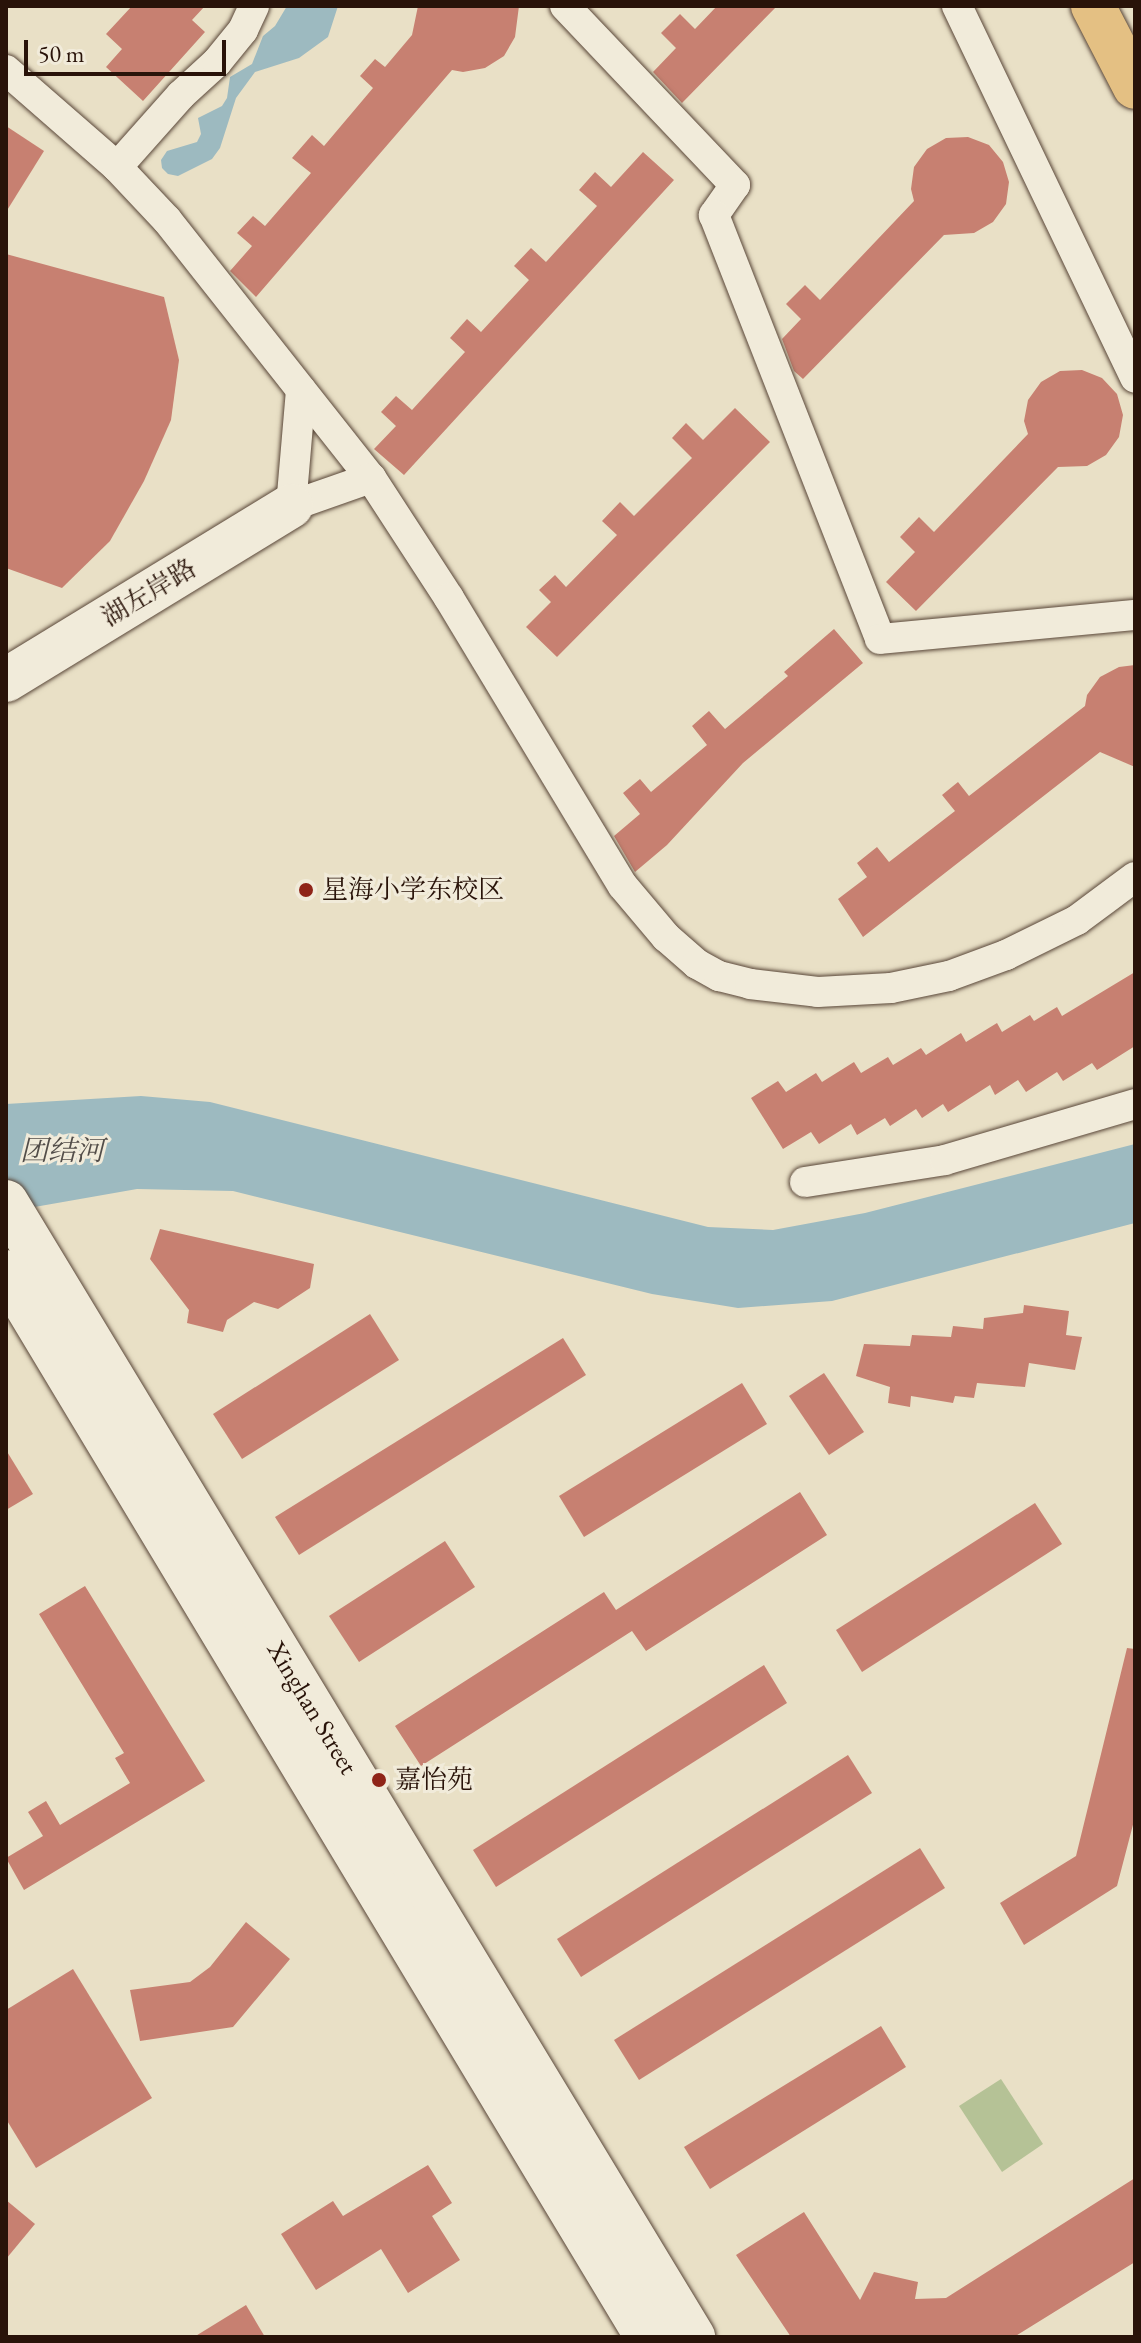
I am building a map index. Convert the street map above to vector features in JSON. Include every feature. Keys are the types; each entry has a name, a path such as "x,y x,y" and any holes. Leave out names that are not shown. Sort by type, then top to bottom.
{"main road":[{"path":"1097,10 1135,87"},
{"name":"湖左岸路","path":"6,680 291,506"},
{"name":"Xinghan Street","path":"14,1215 693,2337"},
{"name":"Xinghan Street","path":"6,1272 647,2337"}],"street":[{"path":"117,167 181,95 217,62 243,30 254,6"},
{"path":"565,6 735,185 714,215 880,639 1135,615"},
{"path":"957,6 1135,378"},
{"path":"6,70 117,167 167,220 371,478 457,611 623,886 666,937 697,964 719,976 750,984 818,992 891,988 949,976 1006,955 1077,920 1135,877"},
{"path":"301,390 291,506 371,478"},
{"path":"805,1182 945,1160 1135,1104"}],"green space":[{"path":"1001,2079 1043,2144 1002,2172 959,2106"}],"water":[{"path":"287,6 338,6 328,37 299,58 255,72 236,98 220,148 212,159 178,176 168,174 162,168 161,160 167,151 197,142 201,134 198,118 222,106 227,98 230,77 252,64 263,36 275,26"},
{"name":"团结河","path":"141,1096 210,1102 708,1227 773,1230 865,1213 1135,1144 1135,1223 832,1301 738,1308 652,1294 233,1191 137,1189 6,1212 6,1104"}],"building":[{"path":"132,6 205,6 192,20 205,32 143,101 106,67 122,49 106,34"},
{"path":"418,6 519,6 515,37 504,56 485,68 463,72 452,70 256,297 230,271 252,246 237,233 253,216 265,226 311,173 292,158 312,135 324,146 373,88 360,76 375,59 385,67 412,35"},
{"path":"717,6 777,6 682,103 653,72 676,48 661,33 680,14 695,29"},
{"path":"6,126 44,151 6,212"},
{"path":"968,137 989,145 1003,162 1009,182 1006,204 993,222 974,233 944,235 803,379 794,371 782,339 801,319 786,304 805,285 820,300 914,201 911,189 914,167 927,149 946,138"},
{"path":"643,152 674,180 404,475 374,449 396,426 381,412 396,396 412,410 465,352 450,338 467,319 481,332 529,280 514,266 531,248 546,262 597,206 579,190 595,172 611,187"},
{"path":"6,254 164,297 179,360 171,420 144,481 110,541 62,588 6,568"},
{"path":"1082,370 1102,378 1117,394 1123,415 1119,437 1106,455 1087,466 1058,467 916,611 886,582 915,552 900,537 919,517 934,532 1028,434 1024,421 1028,400 1041,382 1060,371"},
{"path":"735,408 770,442 557,657 526,627 551,602 539,590 555,575 566,587 617,535 602,521 620,502 634,516 692,458 672,438 686,423 703,440"},
{"path":"834,629 863,663 743,763 667,845 635,872 614,836 640,814 623,793 640,779 651,792 707,745 692,726 709,711 725,729 788,676 784,672"},
{"path":"1135,665 1135,767 1100,752 863,937 838,899 867,877 857,863 877,847 889,862 955,811 942,795 958,782 969,796 1085,706 1087,695 1100,677 1119,667"},
{"path":"1135,972 1135,1046 1097,1070 1092,1063 1063,1081 1057,1072 1026,1092 1018,1080 995,1095 990,1085 948,1112 943,1104 922,1118 916,1109 890,1126 885,1118 857,1135 851,1124 819,1144 811,1132 783,1149 751,1098 778,1081 786,1092 816,1073 822,1082 854,1062 861,1073 888,1057 893,1065 921,1048 926,1055 961,1033 966,1042 997,1023 1002,1032 1030,1015 1034,1021 1057,1007 1062,1016"},
{"path":"160,1229 314,1264 310,1288 278,1309 254,1302 227,1320 223,1332 187,1323 189,1310 150,1259"},
{"path":"1024,1305 1069,1311 1066,1335 1082,1337 1075,1370 1029,1363 1025,1387 977,1383 974,1398 955,1396 953,1403 911,1396 910,1407 888,1403 890,1387 856,1376 864,1344 910,1346 912,1335 951,1337 953,1326 983,1329 984,1318 1023,1313"},
{"path":"370,1314 399,1360 242,1459 213,1414"},
{"path":"563,1338 586,1375 299,1555 275,1517"},
{"path":"824,1373 864,1432 829,1455 789,1396"},
{"path":"742,1383 767,1424 584,1537 559,1496"},
{"path":"6,1450 33,1494 6,1510"},
{"path":"800,1492 827,1535 646,1651 632,1631 421,1766 395,1726 604,1592 616,1610"},
{"path":"1035,1503 1062,1544 862,1672 836,1630"},
{"path":"445,1541 475,1587 359,1662 329,1616"},
{"path":"85,1586 205,1781 24,1890 6,1858 43,1836 28,1812 46,1801 60,1825 130,1783 115,1758 124,1753 39,1614"},
{"path":"1127,1648 1135,1649 1135,1817 1117,1886 1024,1945 1000,1903 1076,1856"},
{"path":"764,1665 787,1703 496,1887 473,1850"},
{"path":"848,1755 872,1793 581,1977 557,1939"},
{"path":"920,1848 945,1888 639,2080 614,2040"},
{"path":"246,1922 290,1959 233,2027 140,2041 130,1990 190,1982 210,1967"},
{"path":"73,1969 152,2098 36,2168 6,2119 6,2010"},
{"path":"881,2026 906,2067 710,2189 684,2147"},
{"path":"428,2165 452,2203 432,2216 460,2260 408,2293 381,2249 316,2290 281,2234 333,2201 343,2216"},
{"path":"1135,2178 1135,2262 1014,2337 791,2337 736,2255 804,2212 860,2300 874,2272 918,2282 915,2299 946,2298"},
{"path":"6,2200 35,2224 6,2259"},
{"path":"246,2305 265,2337 194,2337"}],"place":[{"name":"星海小学东校区","path":"306,890"},
{"name":"嘉怡苑","path":"379,1780"}]}
